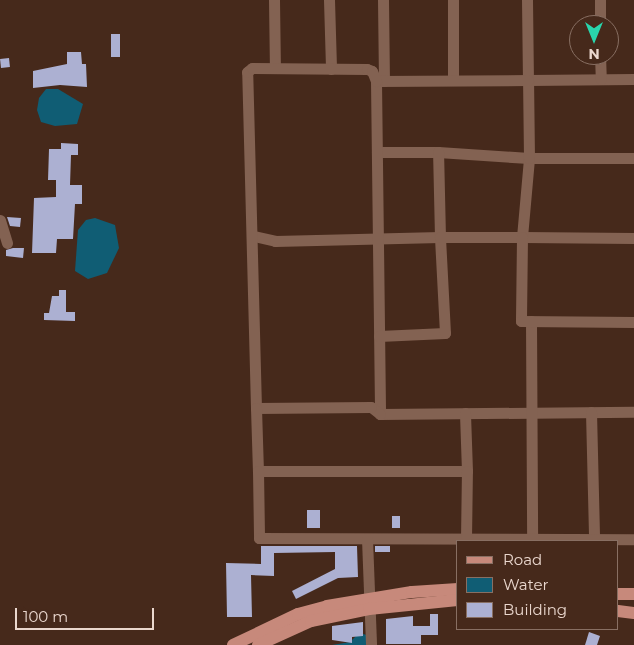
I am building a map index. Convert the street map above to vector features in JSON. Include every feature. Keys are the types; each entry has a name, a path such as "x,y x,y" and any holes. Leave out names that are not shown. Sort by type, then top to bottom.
{"main road":[{"path":"233,645 298,614 456,589"},
{"path":"619,594 634,594"},
{"path":"261,644 311,621 368,604 456,600"},
{"path":"619,611 634,613"}],"street":[{"path":"274,0 275,68"},
{"path":"330,0 331,69"},
{"path":"380,414 377,152 383,0"},
{"path":"453,0 453,80"},
{"path":"527,0 529,158 522,237 521,321 634,322"},
{"path":"600,0 600,15"},
{"path":"600,65 601,79"},
{"path":"380,81 372,71 367,69 252,68 246,72 254,236 259,538 634,539"},
{"path":"380,81 634,79"},
{"path":"377,152 438,152 529,158 634,158"},
{"path":"379,336 445,333 438,152"},
{"path":"0,220 7,243"},
{"path":"254,236 276,241 440,237 634,238"},
{"path":"531,321 529,413 532,539"},
{"path":"256,408 371,407 380,414 634,412"},
{"path":"589,540 591,412"},
{"path":"465,413 467,471 466,539"},
{"path":"258,471 467,471"},
{"path":"367,538 371,645"}],"water":[{"path":"46,89 58,89 83,104 77,124 55,126 41,122 37,110 39,98"},
{"path":"95,218 115,225 119,248 107,273 88,279 75,271 78,230 86,220"},
{"path":"359,633 367,635 368,645 332,645 350,642"}],"building":[{"path":"111,34 120,34 120,57 111,57"},
{"path":"67,52 81,52 82,64 86,64 87,87 60,85 33,88 33,71 67,64"},
{"path":"9,58 10,67 1,68 0,59"},
{"path":"61,143 78,144 78,155 71,155 70,185 82,185 82,204 75,204 73,239 57,239 56,253 32,253 34,198 56,197 56,180 48,180 49,149 61,149"},
{"path":"7,217 21,218 20,227 10,226"},
{"path":"24,248 23,258 6,256 6,250"},
{"path":"59,290 66,290 66,312 75,312 75,321 44,320 44,313 49,313 52,296 59,296"},
{"path":"307,510 320,510 320,528 307,528"},
{"path":"392,516 400,516 400,528 392,528"},
{"path":"261,546 357,546 358,577 338,578 296,599 292,591 335,569 335,552 274,553 274,576 251,575 252,617 227,617 226,563 261,564"},
{"path":"375,546 390,546 390,552 375,552"},
{"path":"430,614 438,614 438,635 421,635 421,644 386,644 386,619 413,616 413,626 430,626"},
{"path":"363,622 363,636 352,637 352,643 332,640 332,626"},
{"path":"589,632 600,636 597,645 585,645"}]}
